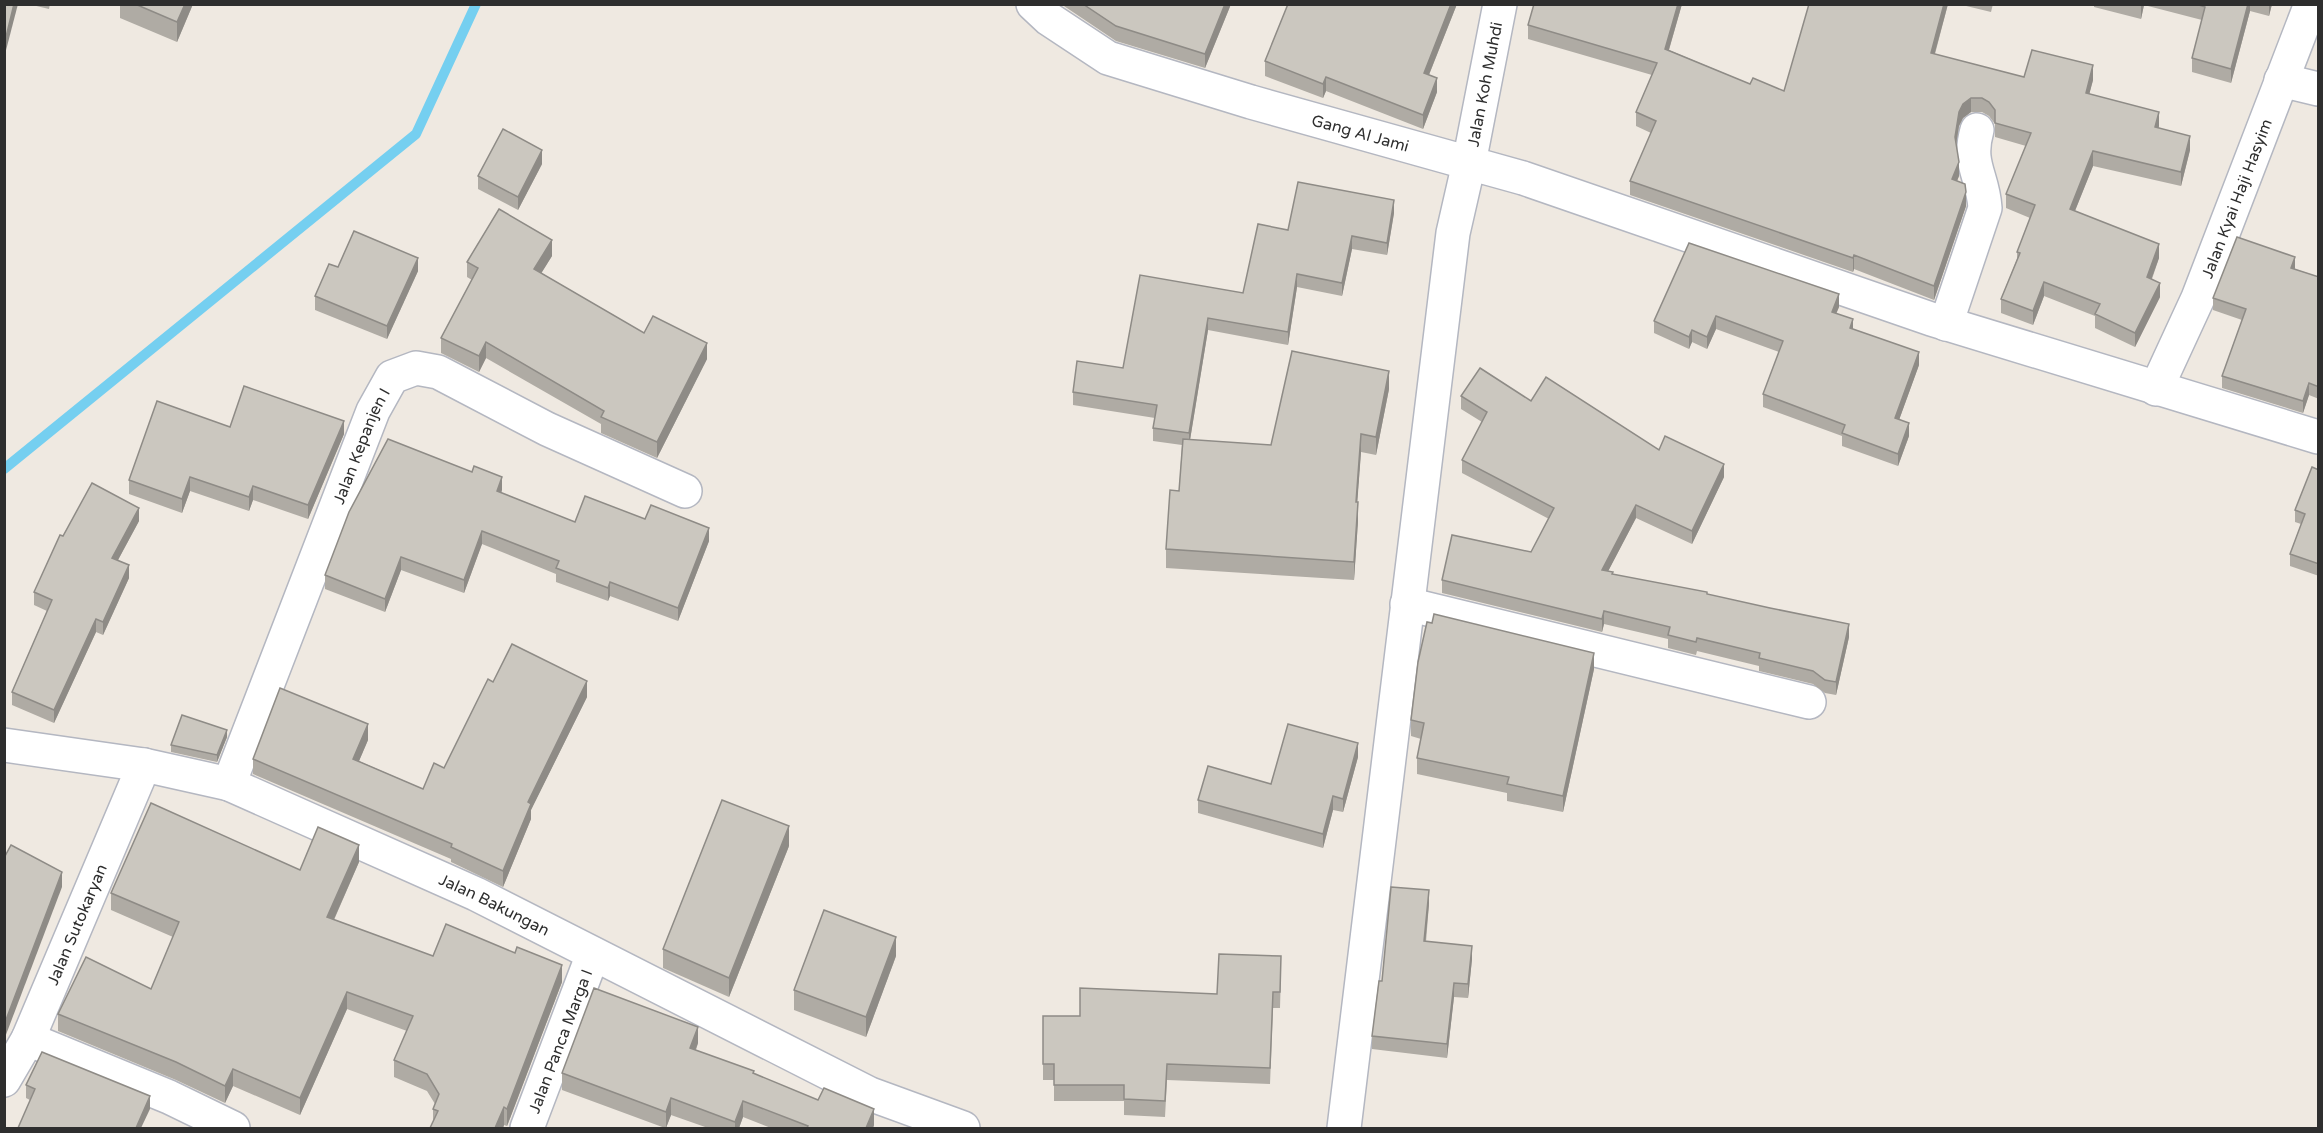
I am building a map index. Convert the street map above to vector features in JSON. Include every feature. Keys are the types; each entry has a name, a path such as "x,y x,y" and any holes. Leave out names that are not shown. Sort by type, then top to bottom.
{"street":[{"name":"Gang Al Jami","path":"1033,4 1049,18 1108,58 1251,102 1523,178 1946,324 2319,437"},
{"name":"Jalan Koh Muhdi","path":"1344,1128 1454,233 1500,4"},
{"name":"Jalan Kyai Haji Hasyim","path":"2156,389 2198,298 2311,4"},
{"path":"2281,80 2319,89"},
{"path":"1946,324 1985,208 1984,193 1973,159 1973,145 1977,130"},
{"name":"Jalan Kepanjen I","path":"229,784 373,411 392,377 416,368 438,372 547,429 686,491"},
{"path":"1407,604 1809,702"},
{"name":"Jalan Bakungan","path":"4,745 144,765 229,784 476,894 870,1094 963,1128"},
{"name":"Jalan Sutokaryan","path":"4,1080 28,1039 144,765"},
{"name":"Jalan Panca Marga I","path":"527,1128 593,954"},
{"path":"28,1039 169,1097 233,1128"}],"building":[{"path":"4,4 14,4 4,45"},
{"path":"135,4 185,4 177,22"},
{"path":"1083,4 1225,4 1205,54 1116,26"},
{"path":"1288,4 1451,4 1424,73 1437,78 1423,115 1326,77 1323,84 1265,61"},
{"path":"1534,4 1678,4 1665,49 1750,84 1753,78 1784,91 1809,4 1944,4 1931,53 2024,77 2032,50 2093,65 2086,93 2159,112 2155,127 2190,136 2181,172 2093,151 2070,209 2159,244 2147,277 2160,283 2135,333 2095,314 2100,304 2044,282 2033,311 2001,299 2020,253 2017,252 2035,205 2006,194 2031,133 1995,123 1995,110 1989,102 1982,98 1971,98 1963,104 1959,112 1955,137 1959,162 1952,179 1965,184 1966,192 1934,286 1854,255 1853,258 1630,181 1656,121 1636,112 1657,63 1528,25"},
{"path":"2196,4 2248,4 2231,69 2192,58 2205,7"},
{"path":"503,129 542,150 518,197 478,176"},
{"path":"1298,182 1394,200 1387,243 1352,236 1342,283 1297,274 1288,332 1208,318 1189,433 1153,428 1157,405 1073,392 1077,361 1123,368 1140,275 1243,293 1258,224 1288,230"},
{"path":"499,209 552,240 534,269 644,333 653,316 707,343 657,442 601,417 604,411 486,342 479,356 441,338 478,268 467,262"},
{"path":"354,231 418,258 387,326 315,296 329,264 338,267"},
{"path":"2237,237 2295,257 2291,268 2319,277 2319,387 2309,383 2303,401 2222,376 2246,309 2213,298"},
{"path":"1689,243 1839,294 1832,312 1853,319 1850,328 1919,352 1895,418 1909,423 1898,454 1842,433 1845,425 1763,394 1783,341 1716,316 1707,337 1692,330 1689,337 1654,321"},
{"path":"1292,351 1389,371 1376,437 1361,434 1354,562 1166,549 1170,490 1179,491 1183,439 1271,445"},
{"path":"1480,368 1531,401 1546,377 1659,450 1665,436 1724,464 1692,531 1636,505 1602,570 1849,624 1836,682 1825,680 1813,671 1759,658 1760,653 1697,638 1696,642 1668,635 1670,627 1604,611 1602,619 1442,580 1452,535 1531,552 1554,508 1462,460 1487,412 1461,396"},
{"path":"244,386 344,421 308,505 253,486 249,497 190,477 182,499 129,480 157,401 230,427"},
{"path":"388,439 472,472 474,466 502,477 497,491 575,522 585,496 645,519 651,505 709,528 678,608 610,582 608,588 556,568 559,561 482,531 464,580 401,557 385,599 325,575 349,512"},
{"path":"2312,467 2319,470 2319,564 2290,554 2305,514 2295,510"},
{"path":"92,483 139,508 112,558 129,565 103,622 96,619 54,710 12,692 52,600 34,592 60,535 63,536"},
{"path":"1434,614 1594,653 1563,796 1507,784 1509,777 1417,758 1424,723 1411,720 1418,662 1427,622 1432,623"},
{"path":"512,644 587,681 528,802 531,804 503,871 451,847 452,844 253,759 280,688 368,724 353,759 423,789 434,763 444,768 488,679 493,682"},
{"path":"182,715 227,730 217,755 171,745"},
{"path":"1288,724 1358,743 1343,799 1333,796 1323,834 1198,800 1208,766 1271,784"},
{"path":"722,800 789,826 729,978 663,949"},
{"path":"151,803 300,870 318,827 359,845 327,917 433,956 446,924 515,953 517,947 562,965 507,1109 504,1107 495,1128 430,1128 438,1111 433,1109 439,1094 427,1074 394,1060 413,1016 347,992 300,1098 233,1069 225,1086 176,1062 58,1014 86,957 151,989 179,922 111,893"},
{"path":"11,845 62,872 4,1025 4,858"},
{"path":"1391,887 1429,890 1424,941 1472,946 1468,984 1454,983 1447,1044 1372,1036 1379,981 1382,981"},
{"path":"824,910 896,937 866,1017 794,990"},
{"path":"1219,954 1281,956 1280,992 1273,992 1270,1068 1167,1064 1165,1101 1124,1099 1124,1085 1054,1085 1054,1064 1043,1064 1043,1016 1080,1016 1080,988 1217,994"},
{"path":"594,988 698,1027 690,1048 754,1071 753,1073 818,1100 824,1088 874,1109 866,1128 807,1128 808,1126 743,1101 735,1122 671,1098 666,1112 562,1073"},
{"path":"42,1052 150,1096 136,1128 18,1128 35,1089 26,1085"}],"waterway":[{"path":"4,469 416,134 476,4"}]}
